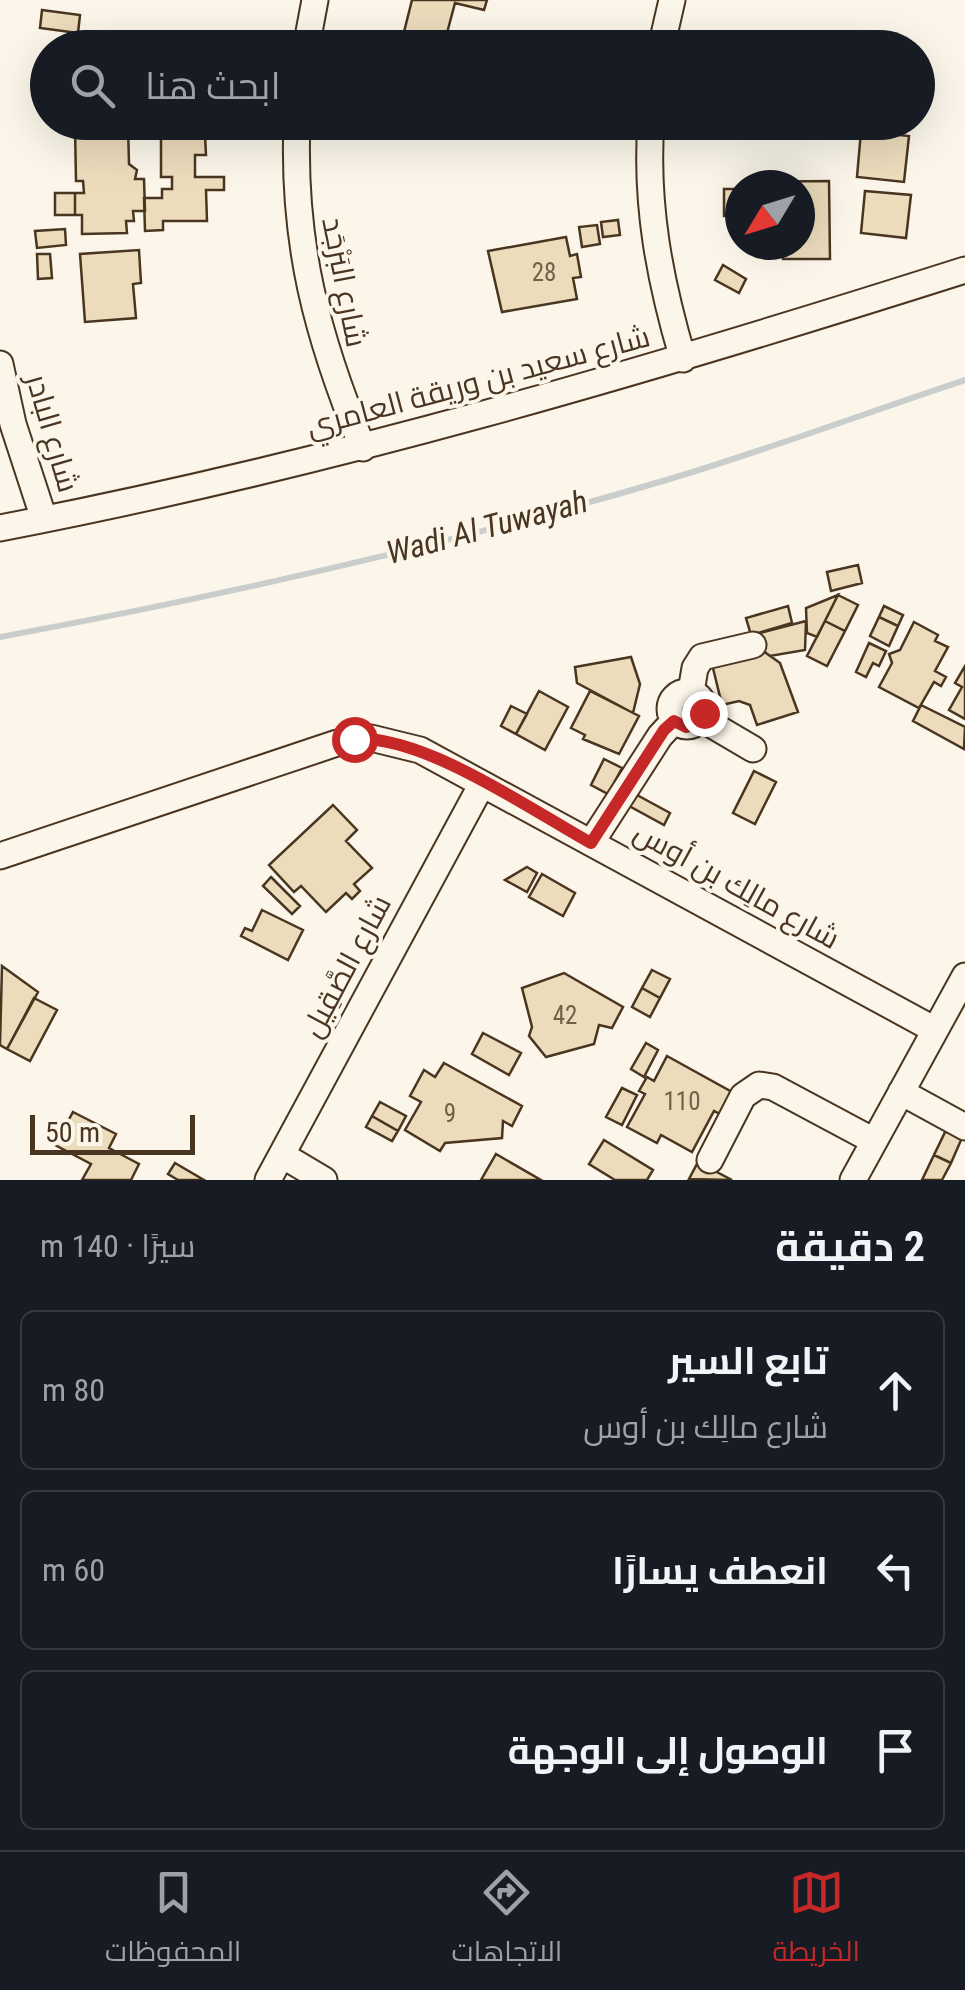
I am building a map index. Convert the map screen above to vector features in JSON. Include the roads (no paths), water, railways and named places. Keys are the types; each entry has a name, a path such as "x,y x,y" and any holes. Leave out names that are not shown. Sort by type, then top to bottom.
{"street":[{"path":"309,30 315,0"},
{"path":"665,30 672,0"},
{"name":"شارع البَرْجَد","path":"296,140 294,181 304,273 327,362 362,448"},
{"path":"651,140 652,225 664,293 684,359"},
{"name":"شارع سعيد بن وريقة العامري","path":"0,528 362,448 684,359 965,270"},
{"name":"شارع البادر","path":"0,364 13,424 44,519"},
{"path":"691,692 694,668 702,657 752,644"},
{"path":"691,692 705,706 702,719"},
{"path":"591,843 660,736 674,721 672,700 691,692"},
{"path":"674,721 686,727 702,719"},
{"path":"702,719 752,749"},
{"name":"شارع مالِك بن أوس","path":"0,856 354,739 404,743 935,1030"},
{"name":"شارع الصَّقِيل","path":"268,1180 482,784"},
{"path":"853,1180 965,976"},
{"path":"710,1160 743,1096 759,1085 773,1087 874,1141"},
{"path":"902,1092 965,1127"},
{"path":"282,1156 324,1180"}],"waterway":[{"name":"Wadi Al Tuwayah","path":"0,637 251,586 499,527 701,469 965,380"}]}
